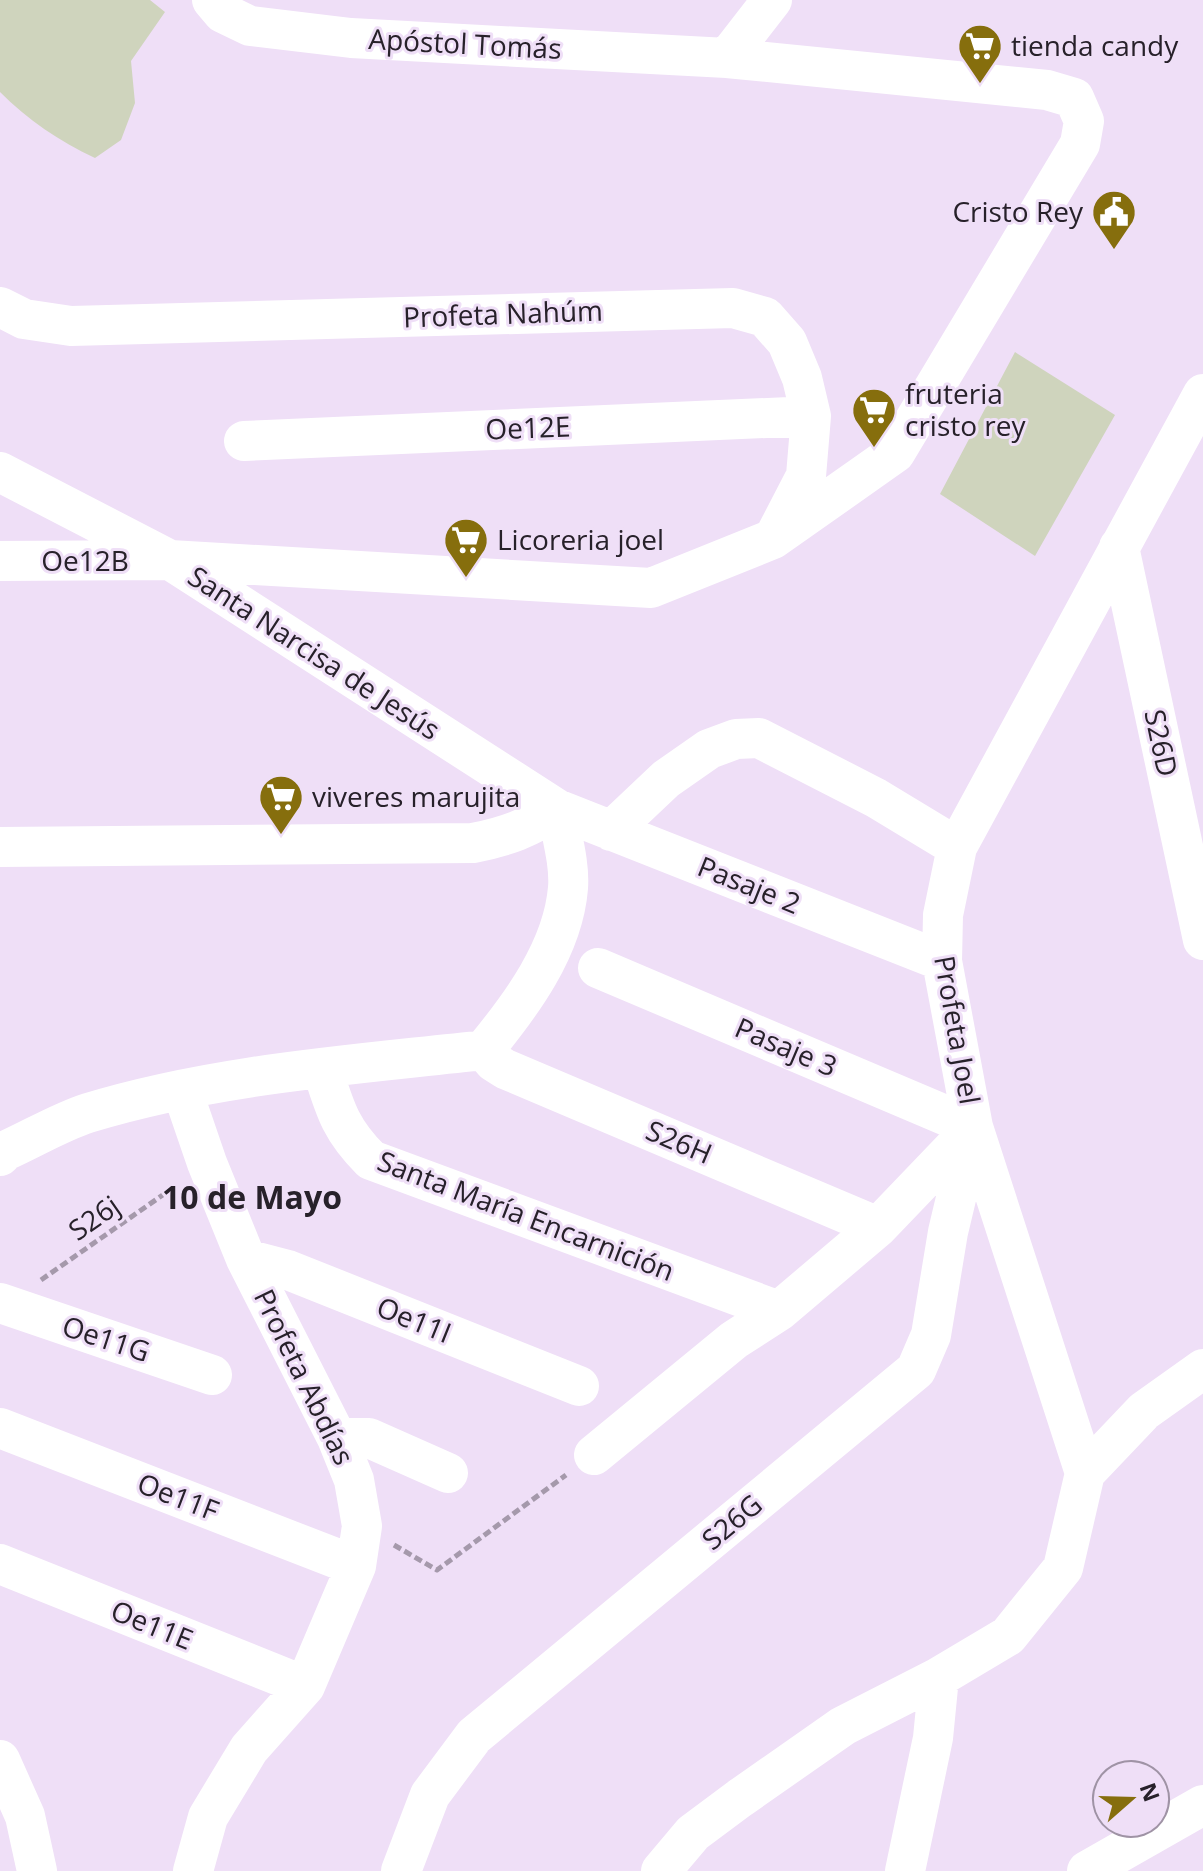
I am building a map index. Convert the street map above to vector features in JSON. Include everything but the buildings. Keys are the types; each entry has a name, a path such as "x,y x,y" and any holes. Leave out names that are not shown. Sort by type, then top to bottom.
{"street":[{"name":"Apóstol Tomás","path":"212,0 223,13 250,26 295,32 351,38 727,58"},
{"path":"727,58 772,0"},
{"name":"Santa Narcisa de Jesús","path":"170,560 651,588 773,539 895,453 1080,144 1084,121 1074,98 1047,90 727,58"},
{"name":"Profeta Nahúm","path":"0,307 24,319 71,326 733,308 765,317 787,342 802,378 811,416 806,476 773,539"},
{"name":"Profeta Joel","path":"1085,1473 973,1127 942,961 943,915 957,847 1203,394"},
{"name":"Oe12E","path":"244,441 811,416"},
{"path":"0,472 170,560"},
{"name":"S26D","path":"1119,547 1203,940"},
{"name":"Santa Narcisa de Jesús","path":"170,560 557,809"},
{"name":"Oe12B","path":"0,561 170,560"},
{"path":"611,831 666,779 709,749 736,739 759,738 876,798 957,847"},
{"path":"0,847 473,843 507,837 536,824 557,809 568,887 562,917 549,952 520,1006 484,1050 322,1068 182,1090 86,1114 0,1156"},
{"name":"Pasaje 2","path":"557,809 942,961"},
{"name":"Pasaje 3","path":"598,968 973,1127"},
{"name":"S26H","path":"484,1050 505,1069 878,1227"},
{"name":"Santa María Encarnición","path":"322,1068 338,1119 352,1141 371,1160 779,1311"},
{"name":"Profeta Abdías","path":"182,1090 207,1163 246,1259 337,1438 354,1480 362,1526 356,1566 305,1686 249,1749 208,1817 193,1871"},
{"path":"594,1455 734,1340 779,1311 878,1227 973,1127"},
{"name":"S26G","path":"401,1871 430,1795 474,1736 916,1370 931,1335 948,1232 973,1127"},
{"name":"Oe11I","path":"246,1259 288,1270 579,1386"},
{"name":"Oe11G","path":"2,1304 212,1375"},
{"path":"661,1871 693,1833 843,1726 939,1677 1008,1636 1063,1568 1085,1473 1144,1411 1203,1369"},
{"name":"Oe11F","path":"0,1428 356,1566"},
{"path":"337,1438 369,1438 448,1473"},
{"name":"Oe11E","path":"0,1564 305,1686"},
{"path":"905,1871 933,1738 939,1677"},
{"path":"0,1760 25,1816 37,1871"},
{"path":"1087,1871 1203,1805"}],"path":[{"name":"S26j","path":"2,1304 207,1163"},
{"path":"362,1526 437,1570 594,1455"}],"green space":[{"path":"0,0 150,0 165,12 131,61 135,103 121,140 95,158 44,129 0,92"},
{"path":"1015,352 1115,415 1035,556 940,494"}],"place":[{"name":"tienda candy","path":"980,85"},
{"name":"Cristo Rey","path":"1114,251"},
{"name":"fruteria cristo rey","path":"874,449"},
{"name":"Licoreria joel","path":"466,579"},
{"name":"viveres marujita","path":"281,836"}],"district":[{"name":"10 de Mayo","path":"252,1198"}]}
